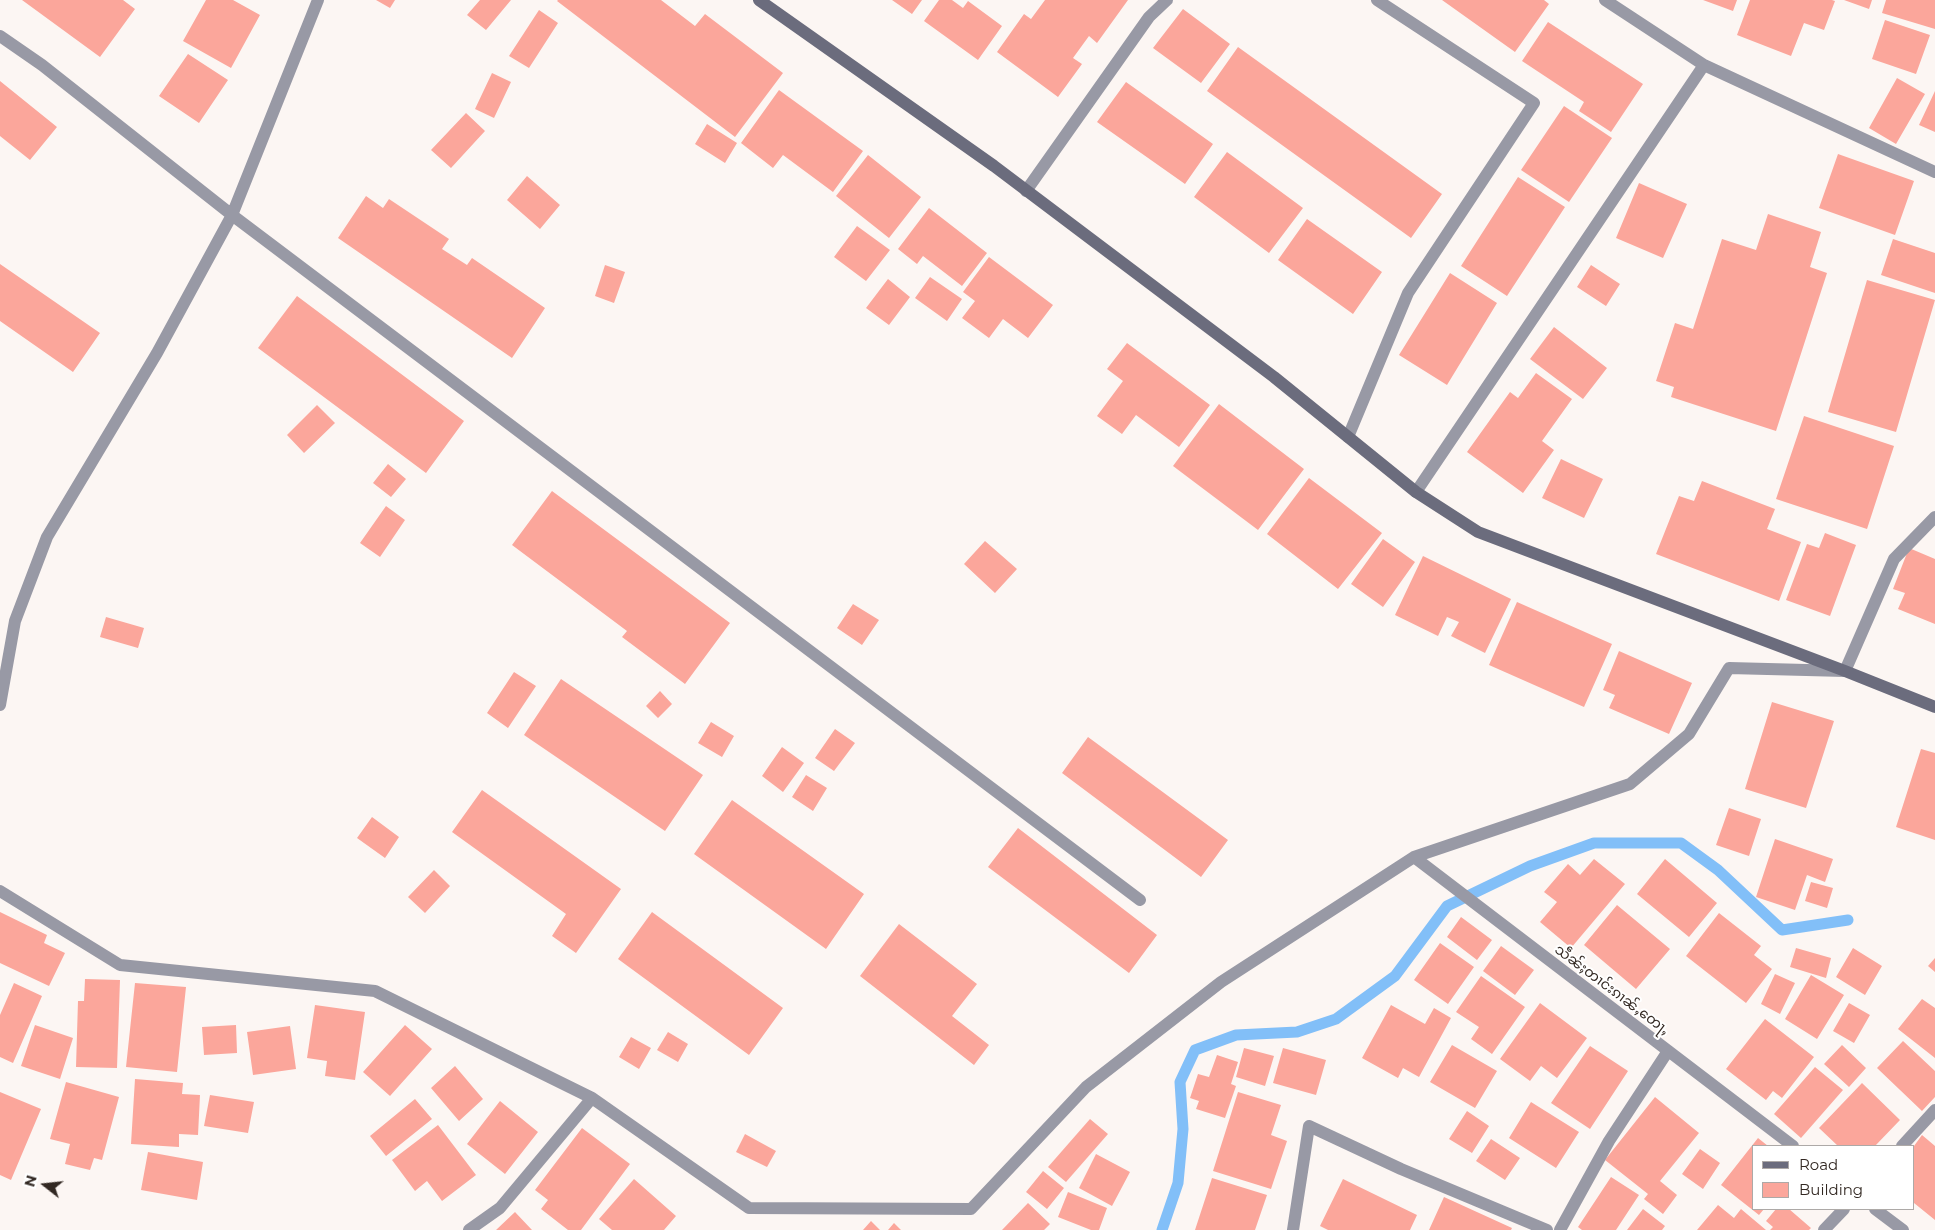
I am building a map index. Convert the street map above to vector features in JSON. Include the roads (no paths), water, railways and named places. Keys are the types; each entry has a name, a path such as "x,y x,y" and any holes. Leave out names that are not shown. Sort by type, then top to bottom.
{"street":[{"path":"0,705 14,621 47,537 156,353 232,215 318,0"},
{"path":"759,0 1026,190 1274,377 1416,492 1478,532 1935,707"},
{"path":"1026,190 1149,17 1167,0"},
{"path":"1348,437 1408,293 1534,103 1377,0"},
{"path":"1605,0 1704,65 1935,172"},
{"path":"0,36 42,65 232,215 1140,900"},
{"path":"1416,492 1704,65"},
{"path":"1845,671 1894,559 1935,517"},
{"path":"0,891 120,964 375,991 592,1098 749,1208 971,1209 1086,1087 1221,982 1414,857 1630,784 1689,734 1729,668 1845,671"},
{"name":"သဵၼ်ႈတၢင်းၵၢၼ်ႇတေႃႇ","path":"1414,857 1792,1145"},
{"path":"1560,1230 1609,1141 1668,1052"},
{"path":"469,1230 500,1208 592,1098"},
{"path":"1903,1145 1935,1110"},
{"path":"1293,1230 1309,1126 1401,1169 1547,1230"},
{"path":"1824,1230 1843,1210"},
{"path":"1876,1210 1903,1230"}],"waterway":[{"path":"1162,1230 1178,1183 1183,1129 1180,1082 1195,1050 1236,1035 1297,1032 1336,1019 1395,976 1447,906 1530,866 1594,843 1681,843 1718,870 1782,930 1848,920"}]}
